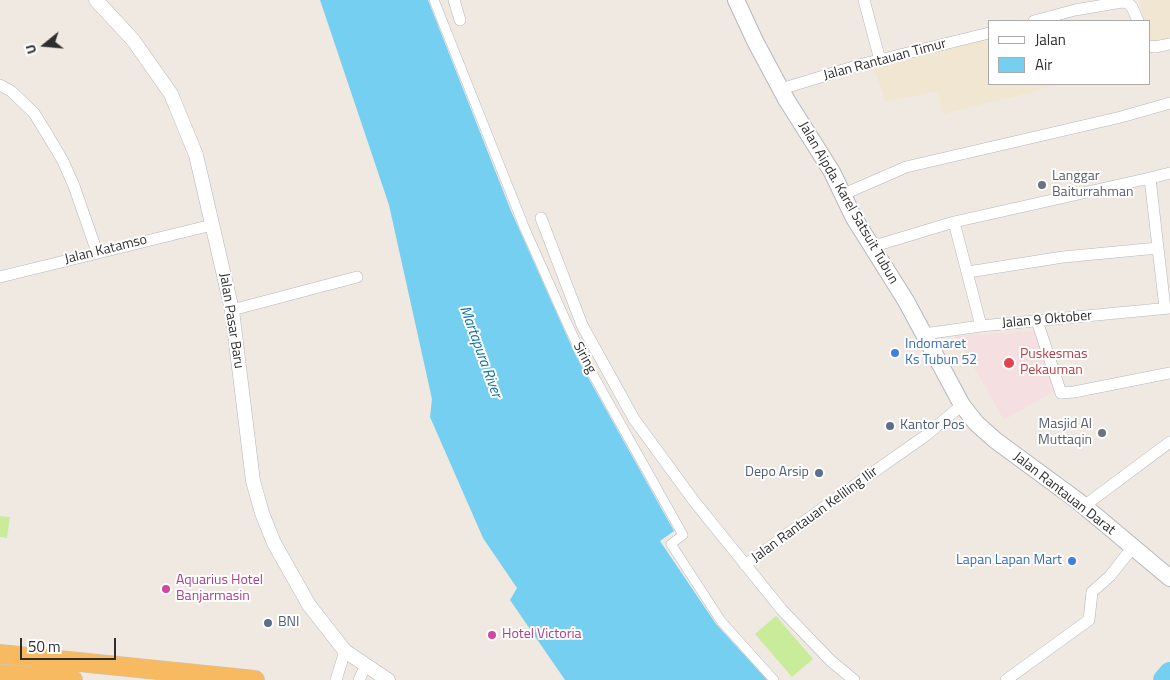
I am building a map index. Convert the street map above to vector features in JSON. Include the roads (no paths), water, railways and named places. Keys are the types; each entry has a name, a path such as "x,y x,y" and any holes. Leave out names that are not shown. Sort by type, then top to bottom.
{"highway":[{"path":"0,654 72,674"},
{"path":"0,674 72,674 255,680"}],"main road":[{"name":"Jalan Aipda. Karel Satsuit Tubun","path":"736,0 755,41 781,89 832,172 854,218 924,334 962,405"},
{"name":"Jalan Rantauan Darat","path":"962,405 976,423 995,440 1084,506 1170,578"}],"street":[{"name":"Jalan Pasar Baru","path":"96,0 133,40 171,94 196,155 232,310 253,481 262,513 274,543 309,605 345,650 388,680"},
{"name":"Siring","path":"434,0 525,229 578,346 683,534 671,544 722,621 774,680"},
{"path":"454,0 460,20"},
{"path":"864,0 880,60"},
{"path":"1038,20 1101,3 1122,2 1128,3 1135,10 1138,20"},
{"name":"Jalan Rantauan Timur","path":"781,89 880,60 988,33"},
{"path":"1150,46 1170,44"},
{"path":"0,85 11,92 34,113 63,161 74,186 97,252"},
{"path":"844,194 906,167 1122,117 1170,103"},
{"path":"871,247 954,222 1170,173"},
{"path":"1150,178 1167,308"},
{"path":"541,218 582,325 634,419 683,486 745,565"},
{"path":"954,222 981,326"},
{"name":"Jalan Katamso","path":"0,277 212,225"},
{"path":"968,272 1063,257 1158,248"},
{"path":"232,310 357,277"},
{"name":"Jalan 9 Oktober","path":"924,334 1036,320 1167,308"},
{"path":"1036,320 1061,393 1170,373"},
{"name":"Jalan Rantauan Keliling Ilir","path":"854,680 831,662 782,610 745,565 925,436 962,405"},
{"path":"1084,506 1168,447"},
{"path":"1006,680 1089,620 1092,592 1110,576 1132,548"},
{"path":"336,680 345,650"},
{"path":"359,680 366,665"}],"water":[{"name":"Martapura River","path":"320,0 428,0 511,211 576,356 674,531 660,541 716,624 767,680 565,680 510,600 517,588 483,538 430,417 432,399 389,205"}],"waterway":[{"path":"1164,680 1170,673"}],"place":[{"name":"Langgar Baiturrahman","path":"1042,185"},
{"name":"Indomaret Ks Tubun 52","path":"895,353"},
{"name":"Puskesmas Pekauman","path":"1009,363"},
{"name":"Kantor Pos","path":"890,426"},
{"name":"Masjid Al Muttaqin","path":"1102,433"},
{"name":"Depo Arsip","path":"819,473"},
{"name":"Lapan Lapan Mart","path":"1072,561"},
{"name":"Aquarius Hotel Banjarmasin","path":"166,589"},
{"name":"BNI","path":"268,623"},
{"name":"Hotel Victoria","path":"492,635"}]}
